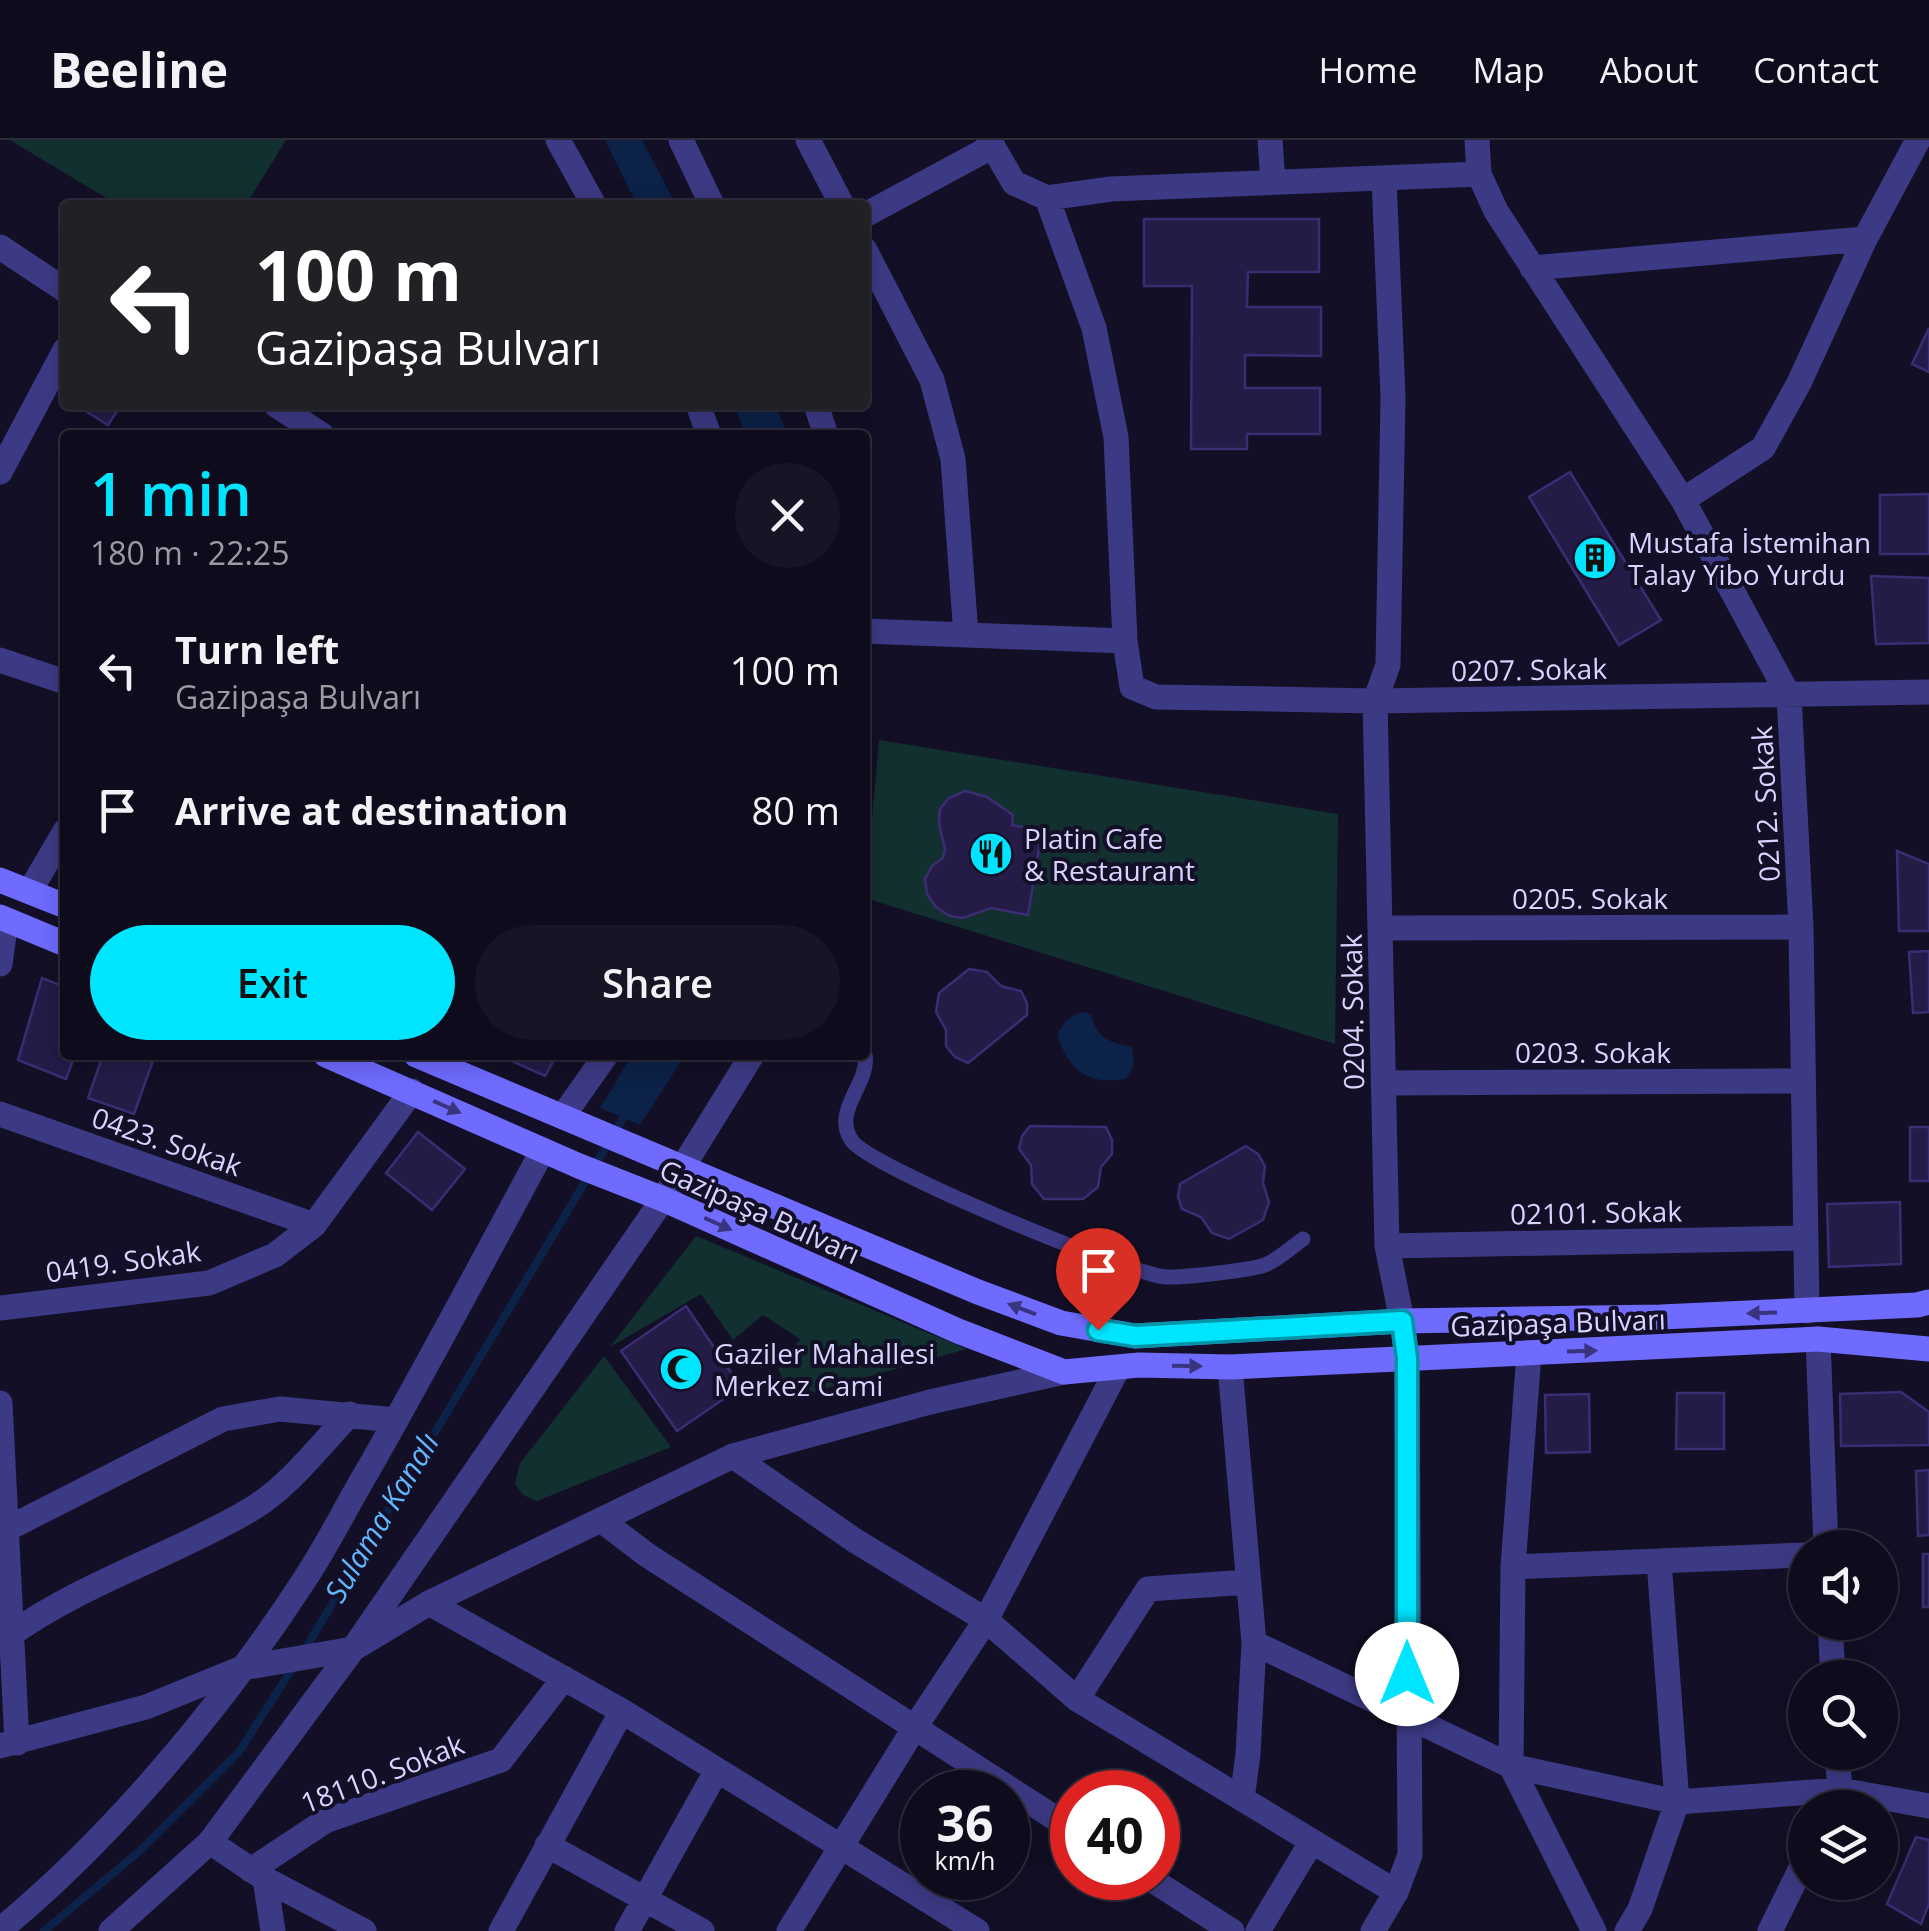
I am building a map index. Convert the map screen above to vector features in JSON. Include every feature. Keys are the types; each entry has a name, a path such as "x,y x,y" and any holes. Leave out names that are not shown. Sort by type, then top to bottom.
{"main road":[{"path":"0,880 60,904"},
{"path":"3,918 60,942"},
{"path":"338,1060 542,1150"},
{"path":"445,1060 573,1120"},
{"name":"Gazipaşa Bulvarı","path":"573,1120 1061,1324 1135,1336 1402,1321 1807,1311 1929,1302"},
{"name":"Gazipaşa Bulvarı","path":"542,1150 664,1199 958,1331 1064,1372 1139,1365 1230,1367 1818,1339 1929,1350"}],"street":[{"path":"558,140 591,200"},
{"path":"681,140 710,200"},
{"path":"808,140 839,200"},
{"path":"1270,140 1272,182"},
{"name":"0212. Sokak","path":"1477,140 1479,174 1496,210 1683,500 1790,696 1801,927 1807,1311"},
{"path":"1683,500 1763,448 1918,140"},
{"path":"870,212 991,143 1014,183 1047,198 1110,189 1479,174"},
{"name":"0204. Sokak","path":"1373,1931 1396,1892 1410,1855 1407,1358 1387,1246 1375,701 1388,665 1389,608 1392,398 1384,178"},
{"path":"870,632 1125,641 1116,437 1094,328 1047,198"},
{"path":"1532,268 1865,239"},
{"path":"0,247 60,287"},
{"path":"870,260 932,380 953,459 966,635"},
{"path":"0,472 60,359"},
{"path":"282,410 307,430"},
{"name":"0207. Sokak","path":"1125,641 1132,688 1156,697 1375,701 1929,692"},
{"path":"0,660 60,680"},
{"path":"30,890 60,839"},
{"path":"0,964 3,918"},
{"name":"0205. Sokak","path":"1380,928 1801,927"},
{"path":"573,1120 603,1060"},
{"path":"112,1931 210,1842 353,1649 664,1199 749,1060"},
{"name":"0203. Sokak","path":"1384,1083 1804,1081"},
{"name":"0419. Sokak","path":"0,1308 209,1283 275,1255 314,1225 412,1092"},
{"name":"0423. Sokak","path":"0,1114 314,1225"},
{"path":"0,1930 55,1885 161,1769 242,1668 304,1581 542,1150"},
{"name":"02101. Sokak","path":"1387,1246 1806,1238"},
{"path":"1818,1339 1825,1530"},
{"path":"1529,1353 1513,1567 1511,1766 1594,1931"},
{"path":"1230,1367 1254,1643 1242,1799"},
{"path":"789,1931 914,1727 986,1620 1118,1368"},
{"path":"0,1402 9,1744 146,1707 242,1668 353,1649 429,1603 733,1456 930,1402 1064,1372"},
{"path":"6,1530 223,1419 280,1409 396,1420"},
{"path":"7,1651 45,1610 252,1509 287,1480 350,1414"},
{"path":"733,1456 854,1540 986,1620 1077,1699 1396,1892"},
{"path":"601,1520 646,1555 1050,1814"},
{"path":"1513,1567 1788,1556"},
{"path":"1627,1931 1640,1909 1677,1802 1659,1561"},
{"path":"1077,1699 1148,1589 1248,1582"},
{"path":"429,1603 622,1711 977,1931"},
{"path":"1254,1643 1511,1766 1677,1802 1788,1800"},
{"name":"18110. Sokak","path":"258,1875 325,1821 501,1760 564,1678"},
{"path":"501,1931 622,1711"},
{"path":"628,1931 717,1770"},
{"path":"1898,1804 1929,1806"},
{"path":"1258,1931 1312,1841"},
{"path":"210,1842 258,1875 364,1931"},
{"path":"547,1845 702,1931"},
{"path":"258,1875 273,1931"},
{"path":"1770,1931 1788,1894"},
{"path":"1180,1898 1232,1931"}],"lane":[{"path":"866,1060 867,1068 851,1097 844,1123 853,1143 889,1166 1087,1255 1166,1277 1265,1265 1303,1239"}],"green space":[{"path":"10,140 286,140 249,200 110,200"},
{"path":"879,740 1338,814 1335,1044 870,900 870,842"},
{"path":"696,1236 967,1349 792,1398 778,1369 800,1339 763,1315 733,1340 701,1294 610,1347"},
{"path":"604,1356 671,1447 537,1501 523,1495 515,1483 520,1463"}],"water":[{"path":"605,140 642,140 673,200 635,200"},
{"path":"735,410 778,410 785,430 745,430"},
{"path":"1080,1012 1091,1014 1105,1038 1132,1047 1134,1065 1126,1079 1090,1077 1067,1057 1057,1034 1067,1020"},
{"path":"629,1060 682,1060 640,1125 600,1108"}],"building":[{"path":"1144,219 1319,219 1319,272 1248,272 1247,307 1321,307 1321,356 1245,355 1245,388 1320,388 1320,434 1247,434 1247,449 1191,449 1192,286 1144,286"},
{"path":"1929,328 1929,372 1912,364"},
{"path":"84,410 118,410 108,425"},
{"name":"Mustafa İstemihan Talay Yibo Yurdu","path":"1570,472 1661,620 1619,645 1529,497"},
{"path":"1929,494 1929,554 1880,554 1880,495"},
{"path":"1871,576 1929,578 1929,643 1876,644"},
{"name":"Platin Cafe & Restaurant","path":"965,791 987,797 1013,815 1012,825 1042,831 1028,915 991,908 963,918 950,916 936,907 927,894 925,879 932,866 943,858 945,849 940,809 949,798"},
{"path":"1897,851 1929,864 1929,931 1899,931"},
{"path":"1929,951 1929,1012 1913,1013 1909,952"},
{"path":"969,969 987,972 1001,986 1021,991 1027,1015 968,1063 955,1057 946,1046 946,1030 936,1012 939,993"},
{"path":"42,978 60,985 60,1060 73,1060 66,1079 18,1060"},
{"path":"101,1060 153,1060 134,1114 88,1098"},
{"path":"509,1060 554,1060 545,1076"},
{"path":"1030,1126 1106,1127 1112,1140 1112,1154 1101,1167 1098,1187 1083,1199 1044,1199 1032,1184 1031,1165 1019,1149"},
{"path":"1910,1127 1929,1127 1929,1181 1910,1181"},
{"path":"418,1132 465,1169 432,1210 386,1173"},
{"path":"1246,1146 1258,1154 1265,1166 1263,1183 1269,1202 1263,1220 1229,1239 1212,1233 1201,1217 1182,1209 1178,1197 1180,1184"},
{"path":"1900,1202 1901,1264 1829,1267 1827,1204"},
{"name":"Gaziler Mahallesi Merkez Cami","path":"686,1306 741,1387 677,1431 621,1351"},
{"path":"1901,1392 1929,1412 1929,1445 1841,1446 1840,1394"},
{"path":"1677,1393 1724,1393 1724,1449 1676,1449"},
{"path":"1589,1394 1590,1452 1546,1453 1545,1395"},
{"path":"1929,1470 1929,1535 1918,1536 1916,1471"},
{"path":"1923,1554 1929,1554 1929,1607 1923,1607"},
{"path":"1916,1837 1929,1840 1929,1904 1921,1924 1887,1904 1889,1900 1898,1900 1898,1879"}],"waterway":[{"name":"Sulama Kanalı","path":"304,1651 628,1110"},
{"name":"Sulama Kanalı","path":"44,1931 142,1849 239,1752 293,1667"}],"place":[{"name":"Mustafa İstemihan Talay Yibo Yurdu","path":"1595,558"},
{"name":"Platin Cafe & Restaurant","path":"991,854"},
{"name":"Gaziler Mahallesi Merkez Cami","path":"681,1369"}],"route":[{"path":"1098,1330 1135,1336 1402,1321 1407,1358 1407,1674"}]}
